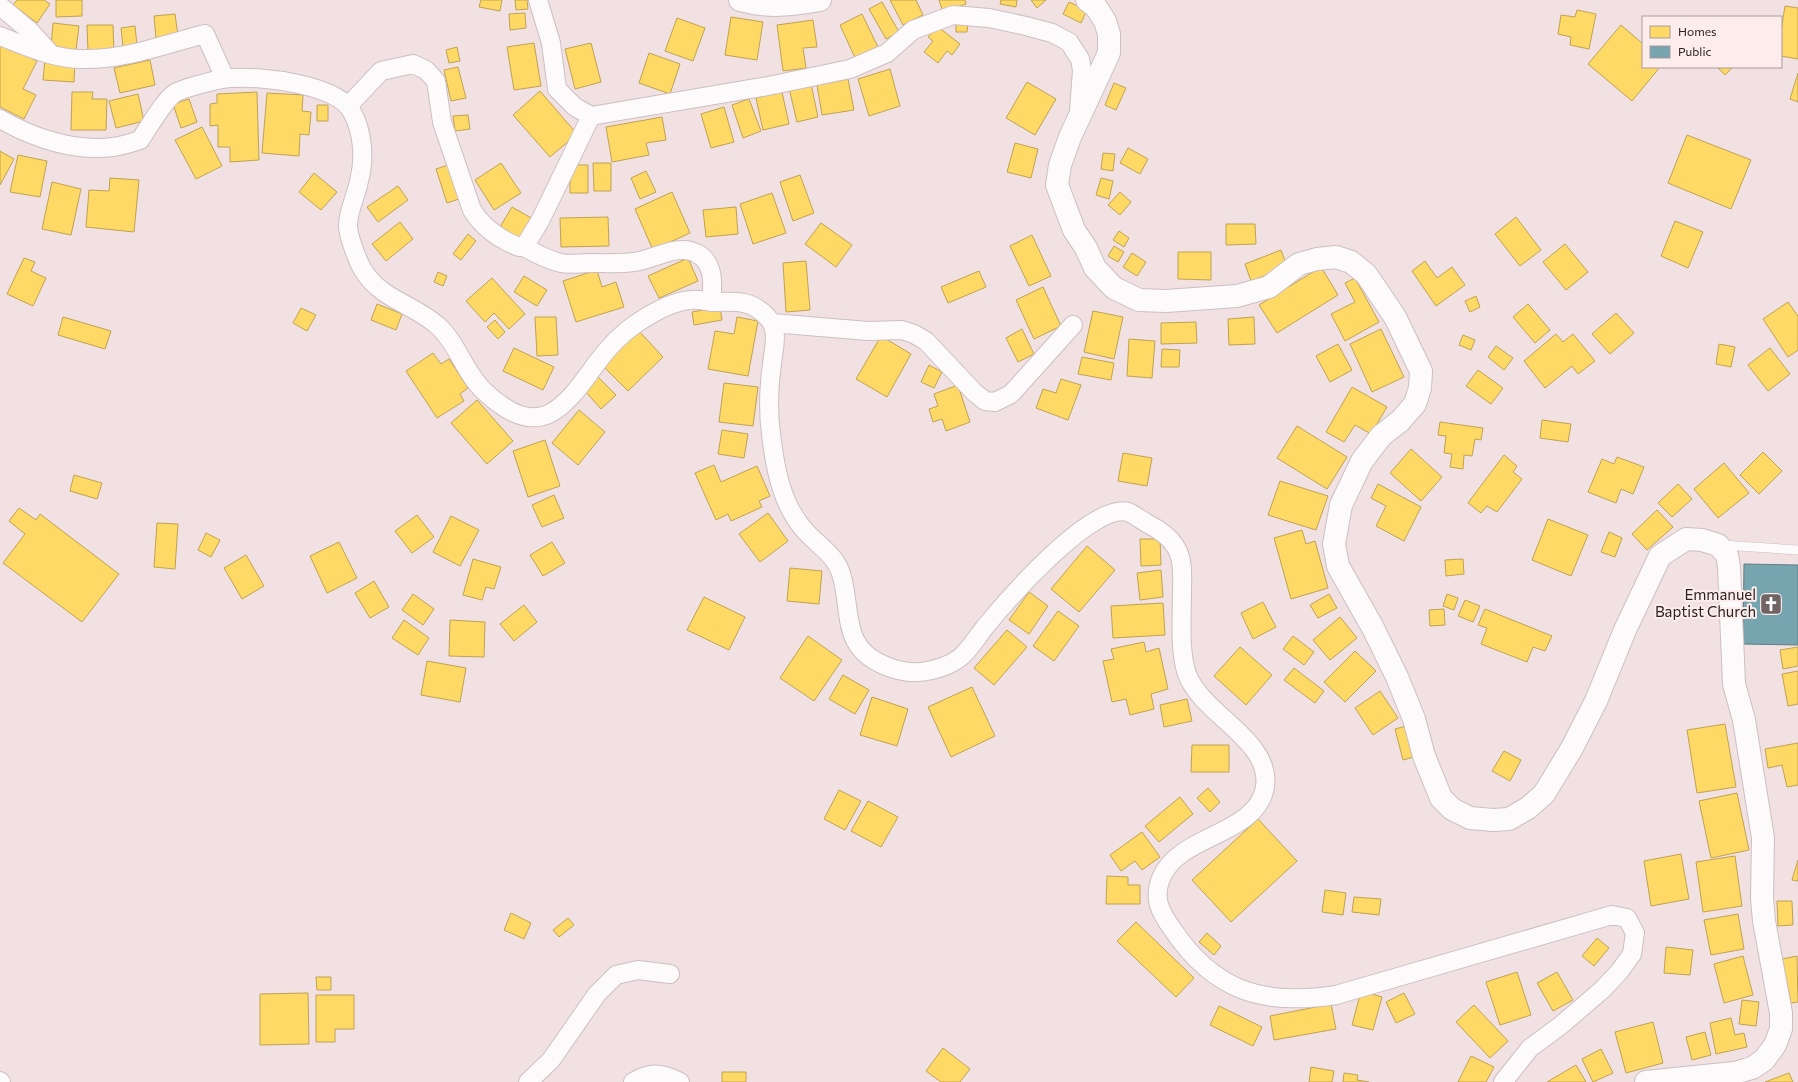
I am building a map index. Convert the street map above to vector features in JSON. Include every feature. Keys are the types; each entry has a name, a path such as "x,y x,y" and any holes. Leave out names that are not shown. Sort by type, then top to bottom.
{"street":[{"path":"538,0 551,43 557,89 575,108 591,116 768,86 850,69 887,53 913,30 953,15 989,18 1052,32 1069,42 1080,58 1082,70 1079,115"},
{"path":"740,0 764,6 784,6 820,0"},
{"path":"1087,0 1096,7 1105,21 1110,34 1109,53 1079,115 1060,165 1057,185 1074,230 1086,248 1095,268 1114,288 1139,300 1180,300 1237,296 1269,287 1299,264 1318,259 1336,257 1351,262 1366,274 1398,324 1421,371 1420,388 1415,404 1400,421 1381,436 1362,461 1341,505 1334,544 1338,566 1373,628 1397,677 1414,719 1424,756 1441,798 1452,809 1470,818 1493,820 1509,819 1528,808 1544,794 1572,748 1596,701 1625,630 1660,556 1686,539 1702,540 1718,545 1727,555 1729,567 1734,684 1744,720 1763,838 1762,898 1764,921 1780,1006 1781,1030 1775,1045 1764,1060 1752,1068 1734,1073 1646,1082"},
{"path":"0,6 30,31 50,53"},
{"path":"0,36 29,48 82,60 122,56 205,34 225,78"},
{"path":"349,105 380,71 413,64 426,70 436,81 442,122 472,210 480,222 492,233 514,245 522,246 545,259 563,264 633,262 686,249 697,253 710,268 713,282 711,302"},
{"path":"0,120 18,130 46,140 78,146 112,147 140,140 155,117 174,93 225,78 257,78 294,84 330,94 349,105 361,136 360,180 352,200 348,222 350,238 356,250 359,264 374,285 380,290 392,299 426,316 443,329 479,387 517,416 534,418 551,414 575,394 598,361 636,323 665,308 690,300 711,302 736,300 755,308 772,323 775,333 772,366 770,430 787,508 806,532 831,554 842,572 850,628 857,645 867,656 880,664 905,672 934,670 960,658 1025,581 1066,543 1109,513 1124,510 1154,527 1167,536 1176,547 1182,563 1184,653 1188,675 1198,694 1255,750 1264,768 1265,789 1256,810 1233,825 1186,850 1168,865 1156,892 1158,908 1177,937 1200,964 1225,982 1244,991 1275,998 1305,1000 1336,995 1612,915 1627,918 1635,933 1632,954 1619,972 1566,1021 1530,1048 1503,1082"},
{"path":"522,246 528,241 540,221 591,116"},
{"path":"772,323 868,331 902,330 914,334 926,340 974,392 985,401 994,402 1011,394 1073,325"},
{"path":"528,1082 551,1060 597,994 616,975 638,970 670,974"},
{"path":"633,1082 644,1076 658,1074 680,1082"}],"lane":[{"path":"1718,545 1798,550"}],"building: Homes":[{"path":"17,0 44,0 50,4 37,23 13,5"},
{"path":"56,0 82,0 82,16 56,17"},
{"path":"481,0 502,0 500,11 479,7"},
{"path":"515,0 527,0 528,9 516,10"},
{"path":"890,0 916,0 923,15 903,25"},
{"path":"939,0 965,0 966,4 943,12"},
{"path":"1001,0 1017,0 1016,7 1000,4"},
{"path":"1031,0 1046,0 1037,8"},
{"path":"882,2 899,32 886,39 869,9"},
{"path":"1069,2 1087,10 1081,23 1063,14"},
{"path":"1785,6 1798,8 1798,59 1782,56 1782,25"},
{"path":"1577,10 1596,14 1589,49 1570,45 1571,37 1558,34 1561,15 1575,17"},
{"path":"525,13 526,28 510,30 509,14"},
{"path":"175,14 178,36 156,39 154,16"},
{"path":"862,14 879,49 856,60 840,25"},
{"path":"731,17 763,22 757,60 725,55"},
{"path":"677,18 705,28 693,61 665,51"},
{"path":"813,20 817,47 803,48 806,68 783,71 777,25"},
{"path":"956,21 968,22 967,32 956,32"},
{"path":"53,23 79,26 76,50 51,47"},
{"path":"87,25 113,25 114,52 88,52"},
{"path":"1621,25 1642,43 1642,68 1659,68 1632,101 1588,64"},
{"path":"135,26 137,45 123,47 121,28"},
{"path":"937,26 960,44 952,55 947,51 938,63 924,52 933,41 928,37"},
{"path":"0,42 37,61 23,89 36,95 24,119 0,107"},
{"path":"534,43 541,86 514,90 507,47"},
{"path":"591,43 601,82 575,89 565,49"},
{"path":"457,47 460,61 449,63 446,50"},
{"path":"649,53 680,64 670,94 639,83"},
{"path":"45,59 75,61 74,82 43,80"},
{"path":"150,60 155,85 120,93 114,68"},
{"path":"458,67 466,98 451,101 444,70"},
{"path":"1718,68 1732,68 1725,75"},
{"path":"890,69 900,106 869,116 858,79"},
{"path":"1798,73 1798,102 1790,99"},
{"path":"848,79 854,110 822,115 817,85"},
{"path":"1027,82 1056,99 1035,135 1006,118"},
{"path":"1114,83 1126,88 1116,110 1105,105"},
{"path":"811,84 818,117 797,122 789,88"},
{"path":"540,91 577,134 550,157 513,115"},
{"path":"72,92 93,92 92,99 107,99 106,130 71,130"},
{"path":"257,92 259,160 230,162 230,147 218,147 218,125 210,126 210,104 217,103 217,94"},
{"path":"782,92 789,124 763,130 756,98"},
{"path":"267,93 303,95 302,111 311,112 309,135 300,134 299,156 262,153"},
{"path":"138,94 144,121 116,128 109,101"},
{"path":"189,99 197,122 181,128 173,104"},
{"path":"749,99 761,131 743,138 732,105"},
{"path":"317,105 328,105 328,121 317,121"},
{"path":"724,107 734,142 711,148 701,114"},
{"path":"468,115 470,129 455,131 453,116"},
{"path":"662,117 666,140 646,143 649,155 612,162 606,127"},
{"path":"202,127 222,166 196,179 175,140"},
{"path":"1687,135 1751,160 1731,209 1668,183"},
{"path":"1015,143 1038,149 1031,178 1007,172"},
{"path":"1128,148 1148,159 1140,174 1120,163"},
{"path":"0,151 14,159 0,185"},
{"path":"1103,153 1115,154 1113,171 1101,169"},
{"path":"18,155 47,161 40,197 10,192"},
{"path":"501,163 521,193 494,210 475,180"},
{"path":"593,163 611,163 611,191 594,191"},
{"path":"448,165 459,199 447,203 436,169"},
{"path":"570,165 588,165 588,193 570,193"},
{"path":"646,171 656,192 640,199 631,178"},
{"path":"314,173 337,192 321,210 299,192"},
{"path":"800,175 814,213 793,221 780,182"},
{"path":"110,178 139,180 134,232 86,227 89,190 109,191"},
{"path":"1101,178 1113,181 1109,199 1096,195"},
{"path":"52,182 81,189 71,235 42,229"},
{"path":"398,186 408,200 378,222 367,207"},
{"path":"672,192 690,233 653,250 635,209"},
{"path":"1120,192 1131,202 1120,215 1108,205"},
{"path":"772,193 786,233 753,244 740,204"},
{"path":"512,207 533,219 521,239 500,227"},
{"path":"736,207 738,234 706,237 703,210"},
{"path":"608,217 609,246 561,247 560,218"},
{"path":"1516,217 1541,250 1520,266 1495,234"},
{"path":"1675,221 1703,232 1688,268 1661,256"},
{"path":"400,222 413,239 386,261 372,244"},
{"path":"821,223 852,245 836,267 805,244"},
{"path":"1226,224 1255,224 1256,244 1226,245"},
{"path":"1119,231 1129,238 1124,247 1113,240"},
{"path":"468,234 476,241 461,260 453,254"},
{"path":"1032,235 1051,276 1029,286 1010,246"},
{"path":"1565,244 1588,272 1566,290 1543,262"},
{"path":"1114,246 1124,252 1118,262 1108,256"},
{"path":"1281,250 1287,267 1251,281 1245,264"},
{"path":"1178,252 1211,252 1211,280 1178,279"},
{"path":"1132,253 1146,262 1137,276 1123,267"},
{"path":"24,258 35,262 31,271 46,278 33,306 7,294"},
{"path":"688,258 698,281 659,298 648,276"},
{"path":"806,261 810,310 786,312 783,263"},
{"path":"1425,261 1437,278 1452,267 1465,285 1436,306 1412,271"},
{"path":"1321,267 1338,295 1277,333 1259,305"},
{"path":"597,270 602,287 616,282 624,307 576,322 563,281"},
{"path":"979,271 986,287 948,303 941,287"},
{"path":"438,272 447,276 443,286 434,282"},
{"path":"524,276 547,290 537,306 514,292"},
{"path":"492,278 525,314 509,329 494,313 485,322 466,301"},
{"path":"1355,278 1379,322 1345,341 1331,314 1355,302 1345,283"},
{"path":"1043,287 1061,326 1034,339 1016,300"},
{"path":"1476,296 1480,307 1470,312 1465,301"},
{"path":"1788,302 1798,316 1798,350 1788,357 1763,319"},
{"path":"377,304 402,314 396,330 371,320"},
{"path":"1528,304 1550,330 1535,343 1513,317"},
{"path":"720,307 722,320 694,325 692,312"},
{"path":"301,308 316,315 307,331 293,323"},
{"path":"1093,311 1123,317 1114,359 1084,352"},
{"path":"1616,313 1634,333 1610,354 1592,334"},
{"path":"63,317 111,331 105,349 58,335"},
{"path":"535,317 556,317 558,355 537,356"},
{"path":"737,317 758,321 748,376 708,369 715,331 734,334"},
{"path":"1254,317 1255,344 1229,345 1228,319"},
{"path":"495,320 505,332 498,339 487,327"},
{"path":"1196,322 1197,343 1161,344 1161,323"},
{"path":"1022,329 1034,354 1018,362 1006,338"},
{"path":"1381,329 1404,377 1372,392 1350,344"},
{"path":"638,330 663,357 628,391 603,366"},
{"path":"1556,334 1563,342 1573,334 1595,361 1578,374 1572,366 1545,388 1524,361"},
{"path":"1463,335 1475,340 1471,350 1459,345"},
{"path":"881,336 911,354 887,397 856,379"},
{"path":"1129,339 1155,341 1152,378 1127,376"},
{"path":"1338,344 1352,370 1330,382 1316,356"},
{"path":"1719,344 1735,347 1731,367 1716,364"},
{"path":"1496,346 1513,358 1504,370 1488,357"},
{"path":"514,348 554,367 543,390 503,371"},
{"path":"1770,348 1790,374 1768,391 1748,365"},
{"path":"1162,349 1180,350 1179,367 1161,367"},
{"path":"433,353 441,364 449,359 468,388 460,394 464,401 437,418 406,371"},
{"path":"1082,357 1114,363 1111,380 1078,374"},
{"path":"929,365 942,372 934,388 921,382"},
{"path":"1478,370 1503,388 1491,404 1466,386"},
{"path":"598,377 616,395 601,409 585,391"},
{"path":"1061,379 1081,385 1068,420 1036,408 1043,389 1056,393"},
{"path":"724,383 758,387 753,426 719,422"},
{"path":"958,385 970,422 946,431 942,419 933,422 929,409 938,406 934,394"},
{"path":"1352,387 1387,407 1371,434 1355,425 1344,442 1326,432"},
{"path":"477,400 513,441 487,464 451,423"},
{"path":"579,410 605,432 578,465 552,443"},
{"path":"1542,420 1571,424 1568,442 1540,438"},
{"path":"1440,422 1483,428 1481,440 1475,439 1472,456 1464,455 1463,469 1450,467 1452,454 1444,453 1446,436 1438,435"},
{"path":"1297,426 1347,457 1327,489 1277,458"},
{"path":"722,430 748,434 744,458 718,454"},
{"path":"545,440 560,486 528,497 513,451"},
{"path":"1411,449 1442,477 1421,501 1390,473"},
{"path":"1763,452 1782,471 1759,494 1740,475"},
{"path":"1123,453 1152,458 1147,486 1118,481"},
{"path":"1504,455 1517,466 1513,472 1522,479 1497,512 1487,506 1481,513 1468,503"},
{"path":"1617,457 1644,467 1633,494 1621,489 1616,503 1588,492 1602,459 1614,464"},
{"path":"1724,463 1749,493 1718,518 1694,489"},
{"path":"714,465 721,482 757,466 770,496 759,501 762,507 731,521 728,514 716,520 695,473"},
{"path":"74,475 102,483 97,499 70,491"},
{"path":"1280,481 1328,496 1316,530 1268,515"},
{"path":"1378,484 1421,507 1404,541 1376,526 1386,506 1371,498"},
{"path":"1678,484 1692,499 1672,517 1658,503"},
{"path":"554,495 564,518 542,527 532,505"},
{"path":"19,508 36,520 40,514 119,574 82,622 3,563 25,534 9,521"},
{"path":"1657,510 1673,527 1647,550 1632,534"},
{"path":"768,513 788,541 760,562 739,534"},
{"path":"417,515 434,537 412,553 395,531"},
{"path":"451,516 479,530 460,566 433,552"},
{"path":"1548,519 1588,535 1571,576 1532,560"},
{"path":"157,523 178,524 175,569 154,567"},
{"path":"1302,530 1306,544 1315,541 1328,588 1291,599 1274,538"},
{"path":"1609,532 1622,538 1615,557 1601,552"},
{"path":"206,533 220,540 211,557 198,550"},
{"path":"1140,539 1160,539 1161,565 1141,566"},
{"path":"339,542 357,578 327,593 310,556"},
{"path":"552,542 565,563 543,576 530,555"},
{"path":"1087,546 1115,570 1079,612 1051,589"},
{"path":"246,555 264,586 242,599 224,568"},
{"path":"473,559 501,567 494,589 486,587 482,600 463,595"},
{"path":"1463,559 1464,574 1446,576 1445,560"},
{"path":"790,568 822,571 819,604 787,601"},
{"path":"1161,570 1163,597 1140,600 1137,573"},
{"path":"374,581 389,607 370,618 355,593"},
{"path":"1029,592 1048,606 1029,634 1009,620"},
{"path":"413,594 434,609 423,625 402,610"},
{"path":"1329,594 1337,608 1318,618 1310,605"},
{"path":"1447,594 1458,598 1454,610 1443,606"},
{"path":"704,597 745,617 729,650 687,630"},
{"path":"1465,600 1480,606 1473,622 1458,616"},
{"path":"1263,602 1276,627 1253,639 1241,613"},
{"path":"1163,603 1165,635 1113,638 1111,606"},
{"path":"524,605 537,622 514,641 500,624"},
{"path":"1444,609 1445,625 1430,626 1429,610"},
{"path":"1485,609 1552,636 1545,651 1533,647 1527,662 1481,644 1487,628 1478,625"},
{"path":"1058,611 1079,626 1054,661 1033,646"},
{"path":"1340,617 1357,638 1330,660 1313,640"},
{"path":"404,620 429,638 418,655 392,638"},
{"path":"450,620 485,622 484,657 449,656"},
{"path":"1007,630 1027,647 994,685 974,668"},
{"path":"808,636 842,660 814,701 780,678"},
{"path":"1293,636 1314,652 1304,665 1283,649"},
{"path":"1144,642 1146,652 1159,648 1168,689 1151,694 1154,709 1130,715 1126,699 1112,702 1103,661 1114,659 1111,649"},
{"path":"1240,647 1272,675 1246,705 1214,676"},
{"path":"1798,647 1798,666 1783,669 1780,650"},
{"path":"1355,651 1376,671 1345,702 1324,682"},
{"path":"427,661 466,668 460,702 421,695"},
{"path":"1294,668 1324,691 1315,703 1284,680"},
{"path":"1798,671 1798,704 1788,706 1782,674"},
{"path":"843,675 869,690 855,714 829,699"},
{"path":"972,687 995,736 951,757 928,707"},
{"path":"1380,691 1398,718 1373,735 1355,708"},
{"path":"872,697 908,709 897,746 860,735"},
{"path":"1187,699 1192,721 1164,727 1160,705"},
{"path":"1725,724 1736,787 1697,793 1687,730"},
{"path":"1410,725 1417,756 1403,760 1395,729"},
{"path":"1798,743 1798,785 1787,787 1782,765 1768,768 1765,749"},
{"path":"1192,745 1229,745 1229,772 1191,772"},
{"path":"1504,751 1521,760 1510,781 1492,771"},
{"path":"1208,788 1220,802 1210,812 1197,798"},
{"path":"839,790 861,801 845,830 824,819"},
{"path":"1737,793 1749,850 1711,858 1699,801"},
{"path":"1180,797 1193,814 1159,842 1145,826"},
{"path":"868,801 898,817 881,847 851,831"},
{"path":"1258,819 1297,861 1231,922 1192,880"},
{"path":"1142,832 1160,857 1142,870 1135,861 1121,871 1110,855"},
{"path":"1681,854 1689,899 1651,906 1644,861"},
{"path":"1735,856 1742,906 1703,912 1696,862"},
{"path":"1798,860 1798,881 1792,880"},
{"path":"1107,876 1128,877 1128,885 1140,885 1140,904 1106,904"},
{"path":"1325,890 1346,893 1343,915 1322,912"},
{"path":"1354,897 1381,899 1379,915 1352,912"},
{"path":"1777,901 1792,901 1793,925 1778,926"},
{"path":"511,913 531,923 524,939 504,930"},
{"path":"1738,914 1744,949 1711,955 1704,920"},
{"path":"568,918 574,925 559,937 553,930"},
{"path":"1136,922 1194,978 1176,997 1117,941"},
{"path":"1207,933 1221,946 1214,955 1199,942"},
{"path":"1597,938 1609,948 1594,966 1582,956"},
{"path":"1666,947 1693,950 1690,975 1664,973"},
{"path":"1743,956 1753,995 1724,1003 1714,964"},
{"path":"1797,956 1798,1002 1791,1003 1782,959"},
{"path":"1517,972 1531,1015 1500,1025 1486,982"},
{"path":"1557,972 1573,1000 1553,1011 1537,983"},
{"path":"316,977 331,977 331,990 317,990"},
{"path":"1361,991 1382,997 1373,1030 1352,1025"},
{"path":"308,993 309,1044 260,1045 260,994"},
{"path":"1404,993 1415,1014 1396,1023 1386,1002"},
{"path":"316,995 354,995 354,1029 335,1029 335,1042 316,1042"},
{"path":"1742,1000 1759,1002 1756,1026 1739,1024"},
{"path":"1331,1004 1336,1029 1274,1040 1270,1016"},
{"path":"1474,1005 1508,1041 1490,1058 1456,1022"},
{"path":"1219,1006 1262,1027 1253,1046 1210,1025"},
{"path":"1731,1018 1735,1035 1744,1033 1747,1047 1716,1054 1710,1023"},
{"path":"1653,1022 1663,1063 1626,1073 1615,1032"},
{"path":"1705,1032 1711,1055 1692,1060 1686,1037"},
{"path":"943,1048 970,1069 960,1082 941,1082 926,1071"},
{"path":"1601,1049 1613,1073 1593,1082 1582,1059"},
{"path":"1471,1056 1494,1067 1486,1082 1458,1082"},
{"path":"1576,1065 1586,1082 1547,1082"},
{"path":"1311,1067 1334,1071 1332,1082 1309,1082"},
{"path":"722,1072 746,1072 746,1082 722,1082"},
{"path":"1344,1073 1358,1075 1357,1080 1369,1082 1343,1082"},
{"path":"1789,1073 1793,1082 1765,1082"}],"building: Public":[{"name":"Emmanuel Baptist Church","path":"1744,564 1798,565 1798,645 1743,644"}],"place":[{"name":"Emmanuel Baptist Church","path":"1771,604"}]}
